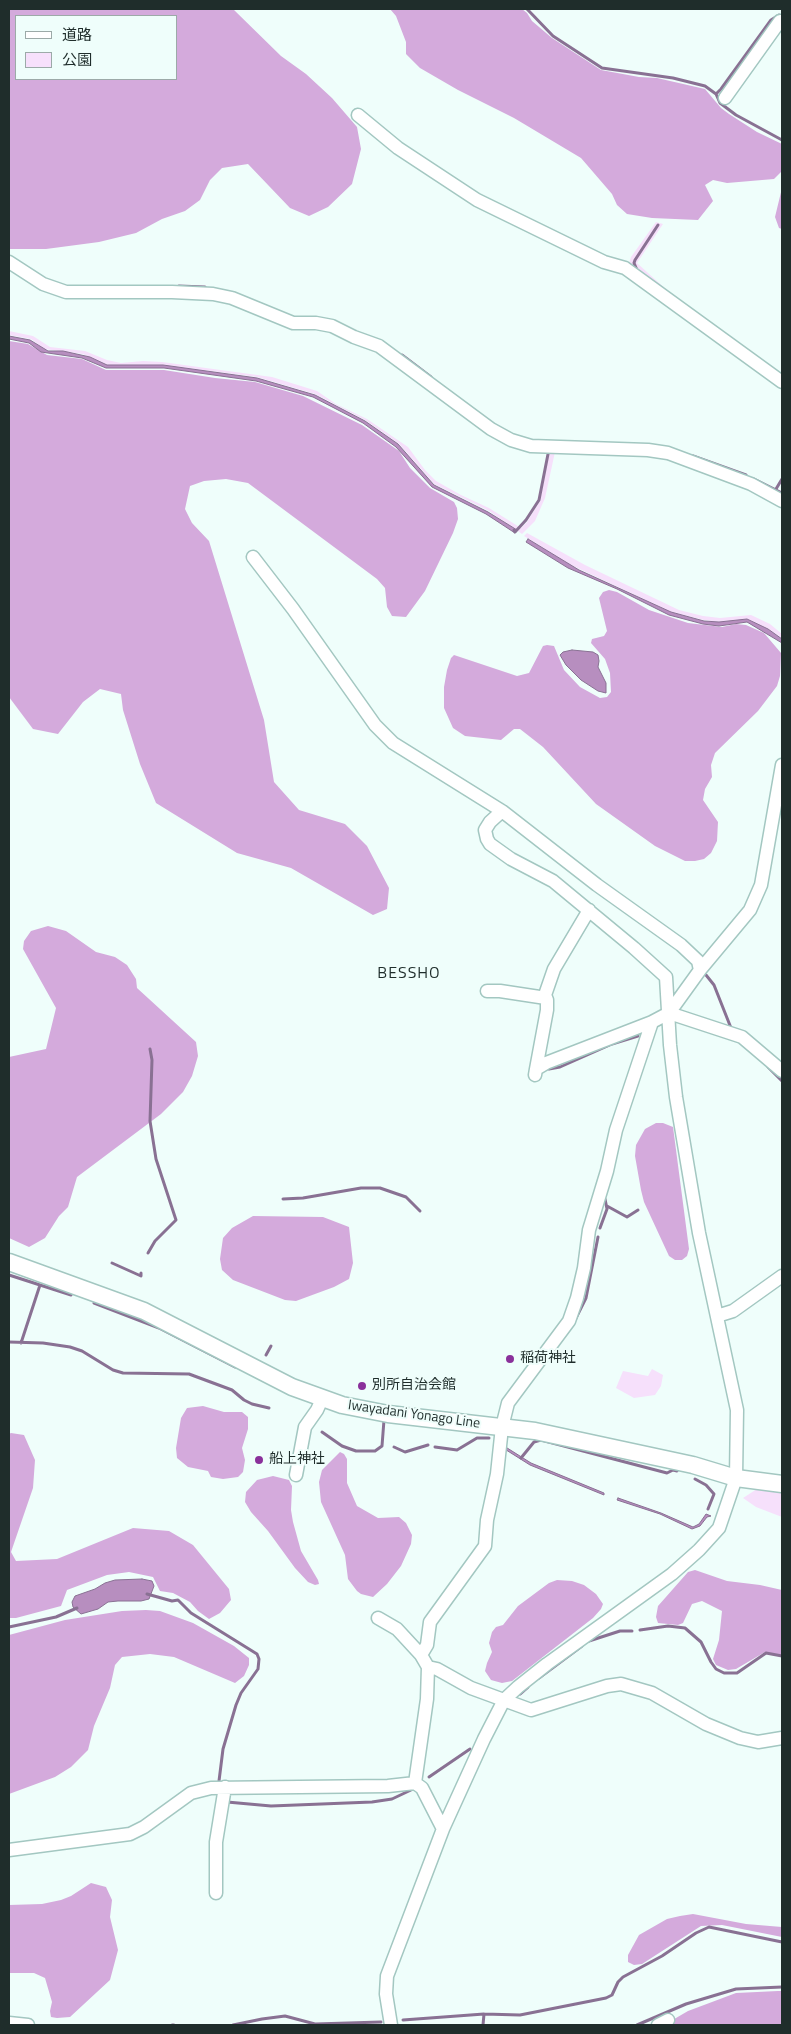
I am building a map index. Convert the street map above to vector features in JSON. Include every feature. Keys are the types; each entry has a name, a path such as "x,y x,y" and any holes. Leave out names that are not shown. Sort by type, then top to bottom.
{"main road":[{"name":"Iwayadani Yonago Line","path":"9,1262 144,1311 292,1387 342,1406 388,1414 502,1427 564,1437 693,1465 736,1478 782,1484"}],"street":[{"path":"725,98 780,21 782,21"},
{"path":"358,115 398,148 477,200 604,262 625,268 782,382"},
{"path":"9,262 43,284 66,292 213,294 232,298 294,323 316,323 332,326 354,337 380,346 491,429 511,440 531,446 648,450 668,453 751,484 782,500"},
{"path":"253,558 293,609 347,687 386,736 410,754 502,810 597,885 681,945 698,961 700,970"},
{"path":"589,910 554,969 545,996 547,1010 535,1073 546,1063 652,1022 669,1013 700,970 750,910 761,885 782,766"},
{"path":"391,2025 386,1994 387,1976 443,1829 504,1700 547,1664 672,1574 699,1550 719,1528 736,1478 737,1410 699,1233 676,1097 670,1044 669,1013 666,1002 668,983 666,977 553,881 511,859 490,844 485,830 502,810"},
{"path":"487,991 500,991 546,998"},
{"path":"669,1013 742,1037 782,1072"},
{"path":"421,1655 427,1645 430,1622 485,1546 487,1520 497,1474 502,1427 508,1403 569,1321 578,1298 588,1230 607,1171 616,1130 652,1022"},
{"path":"717,1316 732,1311 782,1276"},
{"path":"296,1475 305,1427 322,1399"},
{"path":"378,1618 396,1629 421,1655 428,1667 427,1698 416,1783"},
{"path":"428,1667 437,1669 471,1688 531,1710 607,1686 620,1684 652,1693 706,1724 740,1738 758,1742 782,1738"},
{"path":"9,1850 130,1834 144,1827 191,1793 200,1789 225,1787 388,1786 416,1783 422,1788 443,1829"},
{"path":"216,1893 216,1842 225,1787"},
{"path":"9,2023 28,2025"}],"green space":[{"path":"656,222 663,224 637,263 669,292 632,268 629,263 631,257"},
{"path":"9,331 33,336 50,347 85,351 107,360 121,363 162,362 272,377 317,391 336,404 367,419 408,447 436,481 489,508 521,528 540,501 550,449 555,452 545,498 535,521 522,534 489,511 434,484 399,444 365,420 315,394 257,377 163,365 107,365 83,354 44,349 31,339 9,335"},
{"path":"527,533 585,565 679,610 720,618 751,615 770,624 782,634 782,638 747,619 719,622 671,612 569,564 524,536"},
{"path":"652,1369 663,1375 661,1386 655,1395 634,1398 616,1388 623,1371 648,1376"},
{"path":"760,1487 782,1491 782,1517 756,1507 743,1498"}],"shaded area":[{"path":"9,9 233,9 281,56 306,74 332,98 357,127 361,149 352,184 328,207 309,216 290,208 248,164 222,168 210,180 200,200 185,211 162,219 136,233 99,242 46,249 9,249"},
{"path":"390,9 522,9 532,21 552,38 601,70 639,77 657,78 705,89 721,108 729,114 757,132 782,144 782,171 774,179 727,183 713,180 705,185 713,201 698,220 652,218 627,214 617,205 612,194 581,158 514,118 458,90 420,68 406,54 406,42 396,16"},
{"path":"782,188 782,229 779,228 775,217"},
{"path":"9,336 30,340 48,351 63,351 90,357 107,365 163,365 257,378 315,395 365,421 398,444 434,485 488,512 517,530 515,533 486,514 432,487 396,447 363,423 313,397 256,381 164,368 106,368 82,358 41,352 29,343 9,339"},
{"path":"9,341 28,344 47,355 82,359 106,370 164,370 255,382 303,396 362,425 399,451 410,468 430,488 454,502 457,508 458,519 453,533 425,591 406,617 392,616 387,607 385,588 377,579 248,483 226,479 204,481 190,486 185,509 192,523 209,541 264,720 274,782 299,810 345,824 367,846 389,888 387,909 373,915 291,868 237,853 156,803 140,764 123,710 121,694 100,689 83,702 58,734 33,729 9,697"},
{"path":"528,539 579,570 671,612 704,621 719,622 747,619 768,629 782,639 782,643 747,622 719,626 669,615 617,589 568,568 526,542"},
{"path":"609,590 617,592 649,610 688,623 722,627 736,624 746,625 764,633 781,653 780,676 777,686 758,711 715,753 711,765 712,777 705,789 703,800 718,822 717,841 711,853 704,859 685,861 655,846 596,804 543,747 520,729 514,729 501,740 465,736 453,728 444,708 444,687 447,670 454,655 517,676 529,673 543,646 547,645 554,646 564,670 580,687 600,698 607,697 611,692 610,673 605,659 591,643 592,639 604,636 607,631 599,598 603,592"},
{"path":"572,650 593,652 598,655 598,667 606,683 606,693 598,691 581,680 566,665 560,655 563,652"},
{"path":"48,926 66,931 96,952 115,957 127,965 136,979 137,988 196,1042 198,1056 192,1076 183,1092 161,1114 77,1177 68,1207 59,1216 45,1238 29,1247 9,1238 9,1057 46,1049 56,1008 23,949 24,941 31,931"},
{"path":"656,1123 663,1123 673,1127 689,1249 687,1256 682,1260 675,1260 669,1256 644,1202 641,1190 635,1156 636,1145 645,1129"},
{"path":"253,1216 323,1217 349,1227 353,1263 349,1279 334,1287 296,1301 285,1300 233,1280 222,1270 220,1259 223,1238 232,1228"},
{"path":"203,1406 224,1412 242,1412 248,1417 248,1429 242,1448 245,1460 243,1472 238,1477 223,1479 211,1477 208,1471 188,1467 177,1458 176,1448 181,1418 187,1408"},
{"path":"9,1434 24,1435 35,1460 33,1488 11,1552 16,1561 57,1559 133,1528 169,1531 193,1545 229,1589 231,1600 220,1613 209,1619 190,1602 173,1593 160,1591 153,1577 129,1572 107,1575 67,1590 61,1606 16,1618 9,1618"},
{"path":"504,1446 531,1463 604,1493 604,1495 530,1465 503,1448"},
{"path":"340,1452 347,1459 347,1483 357,1506 378,1518 399,1517 406,1523 412,1535 411,1544 401,1566 387,1584 373,1597 361,1594 348,1579 345,1555 321,1502 319,1482 322,1470"},
{"path":"273,1476 289,1480 292,1486 291,1510 293,1522 301,1551 319,1584 315,1585 308,1582 295,1568 245,1502 246,1492 257,1480"},
{"path":"618,1498 661,1513 693,1527 699,1524 706,1514 711,1516 707,1517 700,1526 692,1529 660,1514 617,1500"},
{"path":"695,1570 727,1581 782,1590 782,1655 765,1652 736,1669 728,1670 716,1665 713,1659 719,1640 722,1611 702,1601 692,1604 683,1623 678,1625 658,1623 656,1617 658,1606 688,1572"},
{"path":"142,1579 152,1581 154,1586 149,1599 108,1602 98,1609 81,1614 73,1607 72,1602 75,1596 95,1589 105,1583 115,1580"},
{"path":"557,1580 572,1581 584,1585 596,1594 603,1604 601,1609 593,1618 512,1681 502,1683 491,1680 485,1671 492,1652 489,1643 492,1632 496,1627 503,1625 518,1606 549,1583"},
{"path":"122,1611 160,1611 193,1623 234,1646 249,1658 249,1665 244,1676 235,1683 174,1657 150,1654 122,1657 115,1665 110,1688 94,1726 88,1750 71,1767 55,1777 9,1794 9,1635 65,1620"},
{"path":"91,1883 106,1887 112,1900 110,1917 118,1950 110,1980 70,2017 51,2017 52,2002 45,1978 34,1973 9,1973 9,1905 42,1904 61,1900"},
{"path":"693,1914 746,1924 782,1927 782,1937 722,1925 701,1926 642,1964 634,1965 628,1962 628,1955 639,1935 667,1919"},
{"path":"782,1991 782,2025 664,2025 688,2011 736,1993"}],"waterway":[{"path":"527,9 553,36 602,68 673,78 705,86 716,94 720,103 736,115 782,140"},
{"path":"716,94 771,20 779,15"},
{"path":"637,270 634,263 635,260 658,225"},
{"path":"179,286 205,287"},
{"path":"402,355 431,377"},
{"path":"514,530 515,532 526,520 539,500 549,449"},
{"path":"693,456 746,475"},
{"path":"754,479 782,493"},
{"path":"776,489 782,479"},
{"path":"706,975 714,985 731,1028"},
{"path":"549,1069 560,1067 612,1044 638,1036"},
{"path":"148,1253 155,1241 176,1220 156,1159 150,1121 152,1060 150,1049"},
{"path":"768,1067 782,1081"},
{"path":"283,1199 303,1198 361,1188 380,1188 406,1197 420,1211"},
{"path":"600,1228 607,1209 605,1199"},
{"path":"607,1206 627,1217 638,1210"},
{"path":"575,1320 586,1298 598,1237"},
{"path":"112,1263 141,1276 141,1273"},
{"path":"9,1275 71,1295 72,1292"},
{"path":"21,1343 40,1285"},
{"path":"94,1303 159,1328 235,1367"},
{"path":"9,1342 43,1343 70,1347 82,1351 113,1370 123,1373 189,1374 232,1390 252,1404 269,1408"},
{"path":"266,1355 271,1346"},
{"path":"322,1432 342,1446 356,1451 375,1451 382,1446 384,1420"},
{"path":"435,1447 457,1450 477,1438 489,1438"},
{"path":"521,1458 534,1442 541,1440 667,1473 673,1470 677,1471"},
{"path":"394,1447 405,1452 428,1445"},
{"path":"695,1479 706,1485 714,1494 708,1509"},
{"path":"147,1594 172,1601 178,1600 191,1613 257,1654 259,1659 258,1669 241,1693 236,1705 223,1749 219,1781"},
{"path":"9,1627 56,1617 77,1608"},
{"path":"640,1630 668,1626 685,1628 701,1642 716,1669 724,1673 737,1673 766,1653 782,1656"},
{"path":"589,1641 620,1631 632,1631"},
{"path":"539,1678 582,1646"},
{"path":"520,1694 528,1687"},
{"path":"429,1777 470,1749"},
{"path":"227,1802 271,1806 372,1802 392,1799 411,1790"},
{"path":"403,2020 484,2014 520,2015 606,1998 612,1995 618,1982 623,1977 709,1927 782,1942"},
{"path":"637,2025 686,2004 736,1989 782,1987"},
{"path":"483,2025 484,2014"},
{"path":"233,2025 285,2016 315,2024 381,2022"}],"place":[{"name":"稲荷神社","path":"510,1359"},
{"name":"別所自治会館","path":"362,1386"},
{"name":"船上神社","path":"259,1460"}],"district":[{"name":"BESSHO","path":"409,974"}]}
